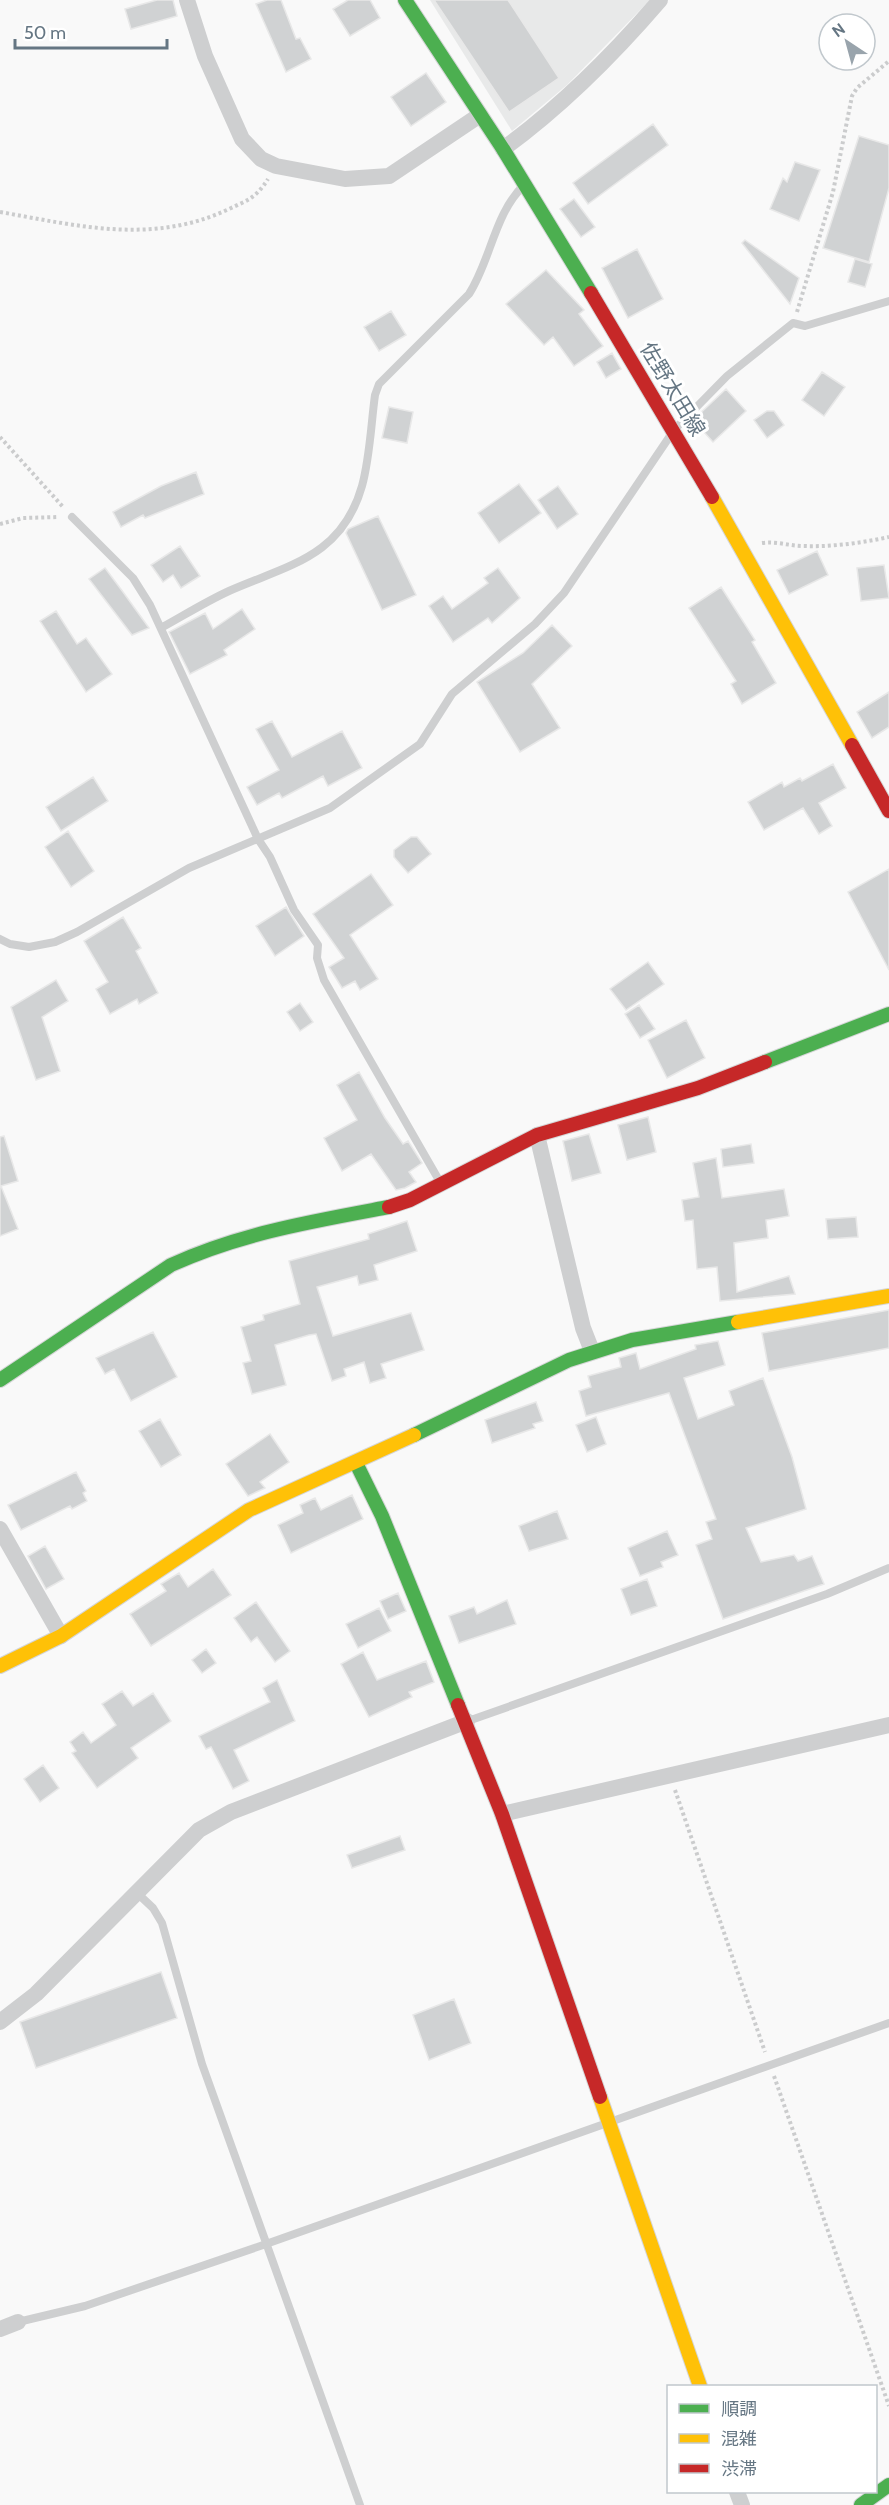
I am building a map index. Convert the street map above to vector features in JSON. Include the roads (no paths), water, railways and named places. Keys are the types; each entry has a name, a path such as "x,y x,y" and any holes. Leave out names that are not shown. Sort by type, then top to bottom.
{"street":[{"path":"187,0 205,56 242,139 261,159 276,166 345,179 389,176 480,116"},
{"name":"佐野太田線","path":"405,0 503,149 675,430 889,811"},
{"path":"503,149 544,119 584,84 660,0"},
{"path":"0,1380 171,1265 196,1252 256,1234 389,1207 441,1184 537,1135 698,1088 889,1014"},
{"path":"537,1135 583,1328 592,1351"},
{"path":"0,1666 61,1636 249,1510 356,1463 592,1351 632,1340 889,1296"},
{"path":"356,1463 382,1516 467,1722 502,1814 700,2385"},
{"path":"0,1529 61,1636"},
{"path":"0,2022 36,1994 199,1830 231,1812 467,1722"},
{"path":"502,1814 889,1725"},
{"path":"0,2329 18,2322"},
{"path":"861,2505 889,2485"}],"lane":[{"path":"161,628 227,592 308,559 323,549 339,530 362,486 375,395 380,384 469,294 478,281 506,208 524,185"},
{"path":"0,939 10,944 29,947 55,942 189,868 330,808 420,744 452,694 535,624 564,593 675,430 727,376 794,323 805,326 889,301"},
{"path":"72,517 133,578 161,628 258,839 270,857 294,910 318,945 317,958 324,980 441,1184"},
{"path":"467,1722 827,1594 889,1568"},
{"path":"136,1892 153,1908 162,1923 202,2064 360,2505"},
{"path":"18,2322 85,2306 266,2244 889,2022"}]}
